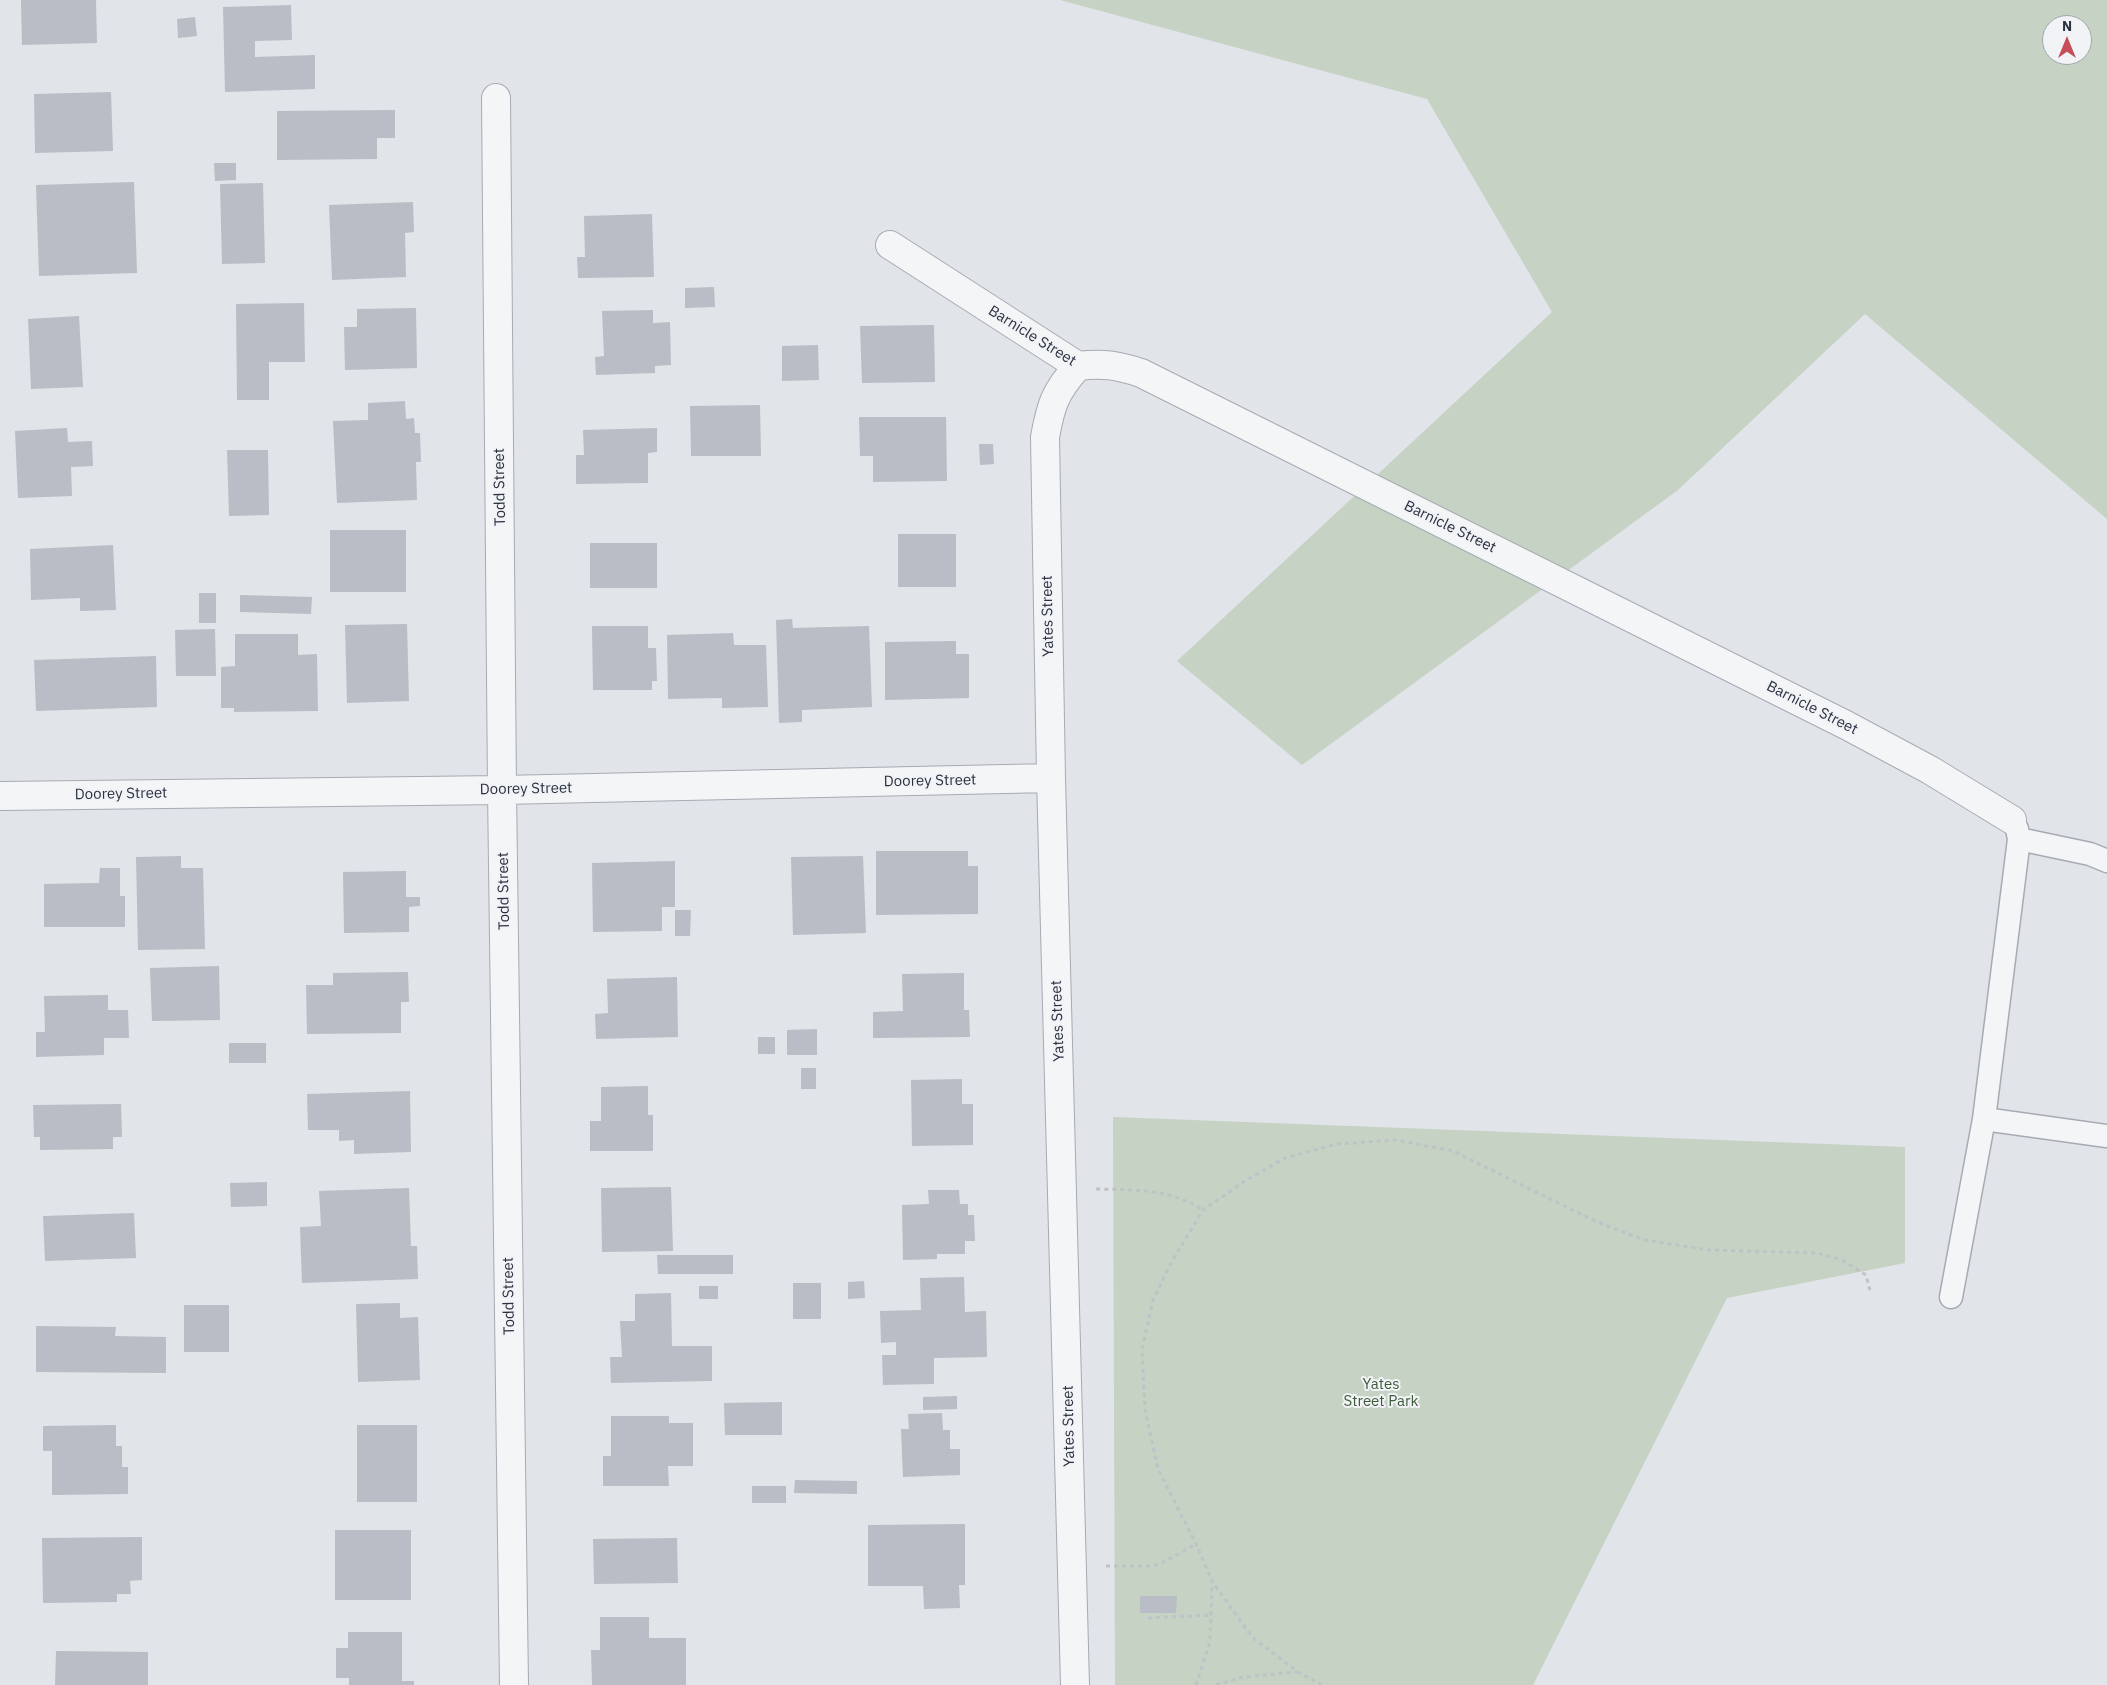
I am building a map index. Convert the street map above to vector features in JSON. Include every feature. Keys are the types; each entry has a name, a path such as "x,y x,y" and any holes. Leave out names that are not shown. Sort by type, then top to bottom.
{"street":[{"name":"Todd Street","path":"496,98 502,790 514,1685"},
{"name":"Barnicle Street","path":"890,245 1078,366 1098,364 1120,366 1150,378 1846,724 1930,770 2015,830"},
{"name":"Yates Street","path":"1075,1685 1051,778 1045,438 1051,406 1061,384 1078,366"},
{"name":"Doorey Street","path":"0,796 502,790 1051,778"}],"lane":[{"path":"1951,1297 1984,1120 2015,830 2107,861"},
{"path":"1984,1120 2107,1136"}],"path":[{"path":"1322,1685 1298,1672 1252,1637 1212,1582 1196,1544 1158,1469 1145,1410 1142,1349 1153,1300 1171,1263 1203,1210 1245,1181 1285,1158 1337,1144 1396,1140 1453,1151 1597,1222 1645,1240 1708,1250 1818,1253 1842,1260 1866,1275 1870,1294"},
{"path":"1063,1188 1150,1190 1188,1201 1203,1210"},
{"path":"1072,1567 1150,1566 1162,1562 1196,1544"},
{"path":"1196,1685 1210,1642 1212,1582"},
{"path":"1148,1618 1212,1615"},
{"path":"1216,1685 1243,1677 1298,1672"}],"green space":[{"path":"1060,0 2107,0 2107,519 1865,314 1678,490 1302,765 1177,661 1552,312 1427,99"},
{"name":"Yates Street Park","path":"1113,1117 1905,1147 1905,1263 1727,1298 1533,1685 1115,1685"}],"building":[{"path":"21,0 96,0 97,43 22,45"},
{"path":"291,5 292,40 255,41 255,57 315,55 315,89 225,92 223,7"},
{"path":"195,17 197,36 178,38 177,19"},
{"path":"111,92 113,151 35,153 34,94"},
{"path":"395,110 395,138 377,138 377,159 277,160 277,111"},
{"path":"214,163 236,163 236,180 215,181"},
{"path":"134,182 137,273 39,276 36,185"},
{"path":"263,183 265,263 222,264 220,184"},
{"path":"413,202 414,232 405,233 406,277 332,280 329,205"},
{"path":"652,214 654,277 578,278 577,257 585,257 584,216"},
{"path":"714,287 715,307 685,308 685,288"},
{"path":"304,303 305,362 269,362 269,400 237,400 236,304"},
{"path":"416,308 417,368 345,370 344,327 357,327 357,309"},
{"path":"653,310 653,323 670,322 671,365 655,366 655,373 596,375 595,357 604,356 602,311"},
{"path":"79,316 83,387 31,389 28,319"},
{"path":"934,325 935,382 862,383 860,326"},
{"path":"818,345 819,380 782,381 782,346"},
{"path":"405,401 406,419 414,418 415,433 420,433 421,462 416,462 417,500 337,503 333,421 368,420 368,403"},
{"path":"760,405 761,456 691,456 690,406"},
{"path":"859,417 946,417 947,481 873,482 873,456 860,456"},
{"path":"67,428 68,442 92,441 93,466 71,467 72,496 18,498 15,431"},
{"path":"657,428 657,452 648,453 648,483 576,484 576,455 584,455 583,430"},
{"path":"979,444 993,444 994,464 980,465"},
{"path":"227,450 268,450 269,515 229,516"},
{"path":"330,530 406,530 406,592 330,592"},
{"path":"898,534 956,534 956,587 898,587"},
{"path":"590,543 657,543 657,588 590,588"},
{"path":"113,545 116,610 80,611 80,598 31,600 30,549"},
{"path":"199,593 216,593 216,623 199,623"},
{"path":"240,595 312,597 311,614 240,612"},
{"path":"792,619 793,628 869,626 872,707 802,710 802,722 779,723 776,620"},
{"path":"407,624 409,701 347,703 345,625"},
{"path":"592,626 648,626 648,648 656,648 657,681 652,681 652,690 593,690"},
{"path":"215,629 216,676 176,676 175,630"},
{"path":"733,633 734,645 766,645 768,707 722,708 722,698 668,699 667,635"},
{"path":"235,634 298,634 298,655 317,654 318,711 234,712 234,708 221,708 221,667 235,666"},
{"path":"956,641 956,654 969,654 969,698 885,700 885,642"},
{"path":"156,656 157,707 36,711 34,660"},
{"path":"876,851 968,851 968,866 978,866 978,914 876,915"},
{"path":"181,856 181,868 203,868 205,949 138,950 136,857"},
{"path":"863,856 866,933 793,935 791,857"},
{"path":"675,861 675,907 662,907 662,931 593,932 592,863"},
{"path":"100,868 120,868 120,896 125,896 125,927 44,927 44,884 99,883"},
{"path":"406,871 406,897 420,897 420,906 409,907 409,932 344,933 343,872"},
{"path":"675,910 691,910 690,936 675,936"},
{"path":"219,966 220,1020 152,1021 150,968"},
{"path":"408,972 409,1002 401,1002 401,1033 307,1034 306,985 333,985 333,973"},
{"path":"964,973 964,1010 969,1010 970,1037 873,1038 873,1012 903,1011 902,974"},
{"path":"677,977 678,1037 596,1039 595,1014 608,1013 607,979"},
{"path":"108,995 108,1010 128,1010 129,1038 104,1038 104,1055 36,1057 36,1032 45,1032 44,996"},
{"path":"817,1029 817,1055 787,1055 787,1030"},
{"path":"758,1037 775,1037 775,1054 758,1054"},
{"path":"229,1043 266,1043 266,1063 229,1063"},
{"path":"801,1068 816,1068 816,1089 801,1089"},
{"path":"962,1079 962,1104 973,1104 973,1145 912,1146 911,1080"},
{"path":"648,1086 648,1115 653,1115 653,1151 590,1151 590,1121 601,1121 601,1087"},
{"path":"410,1091 411,1152 354,1154 354,1140 339,1141 339,1130 308,1130 307,1094"},
{"path":"121,1104 122,1137 113,1137 113,1149 40,1150 40,1137 34,1137 33,1105"},
{"path":"267,1182 267,1206 231,1207 230,1183"},
{"path":"671,1187 673,1251 602,1252 601,1188"},
{"path":"409,1188 411,1246 417,1246 418,1279 302,1283 300,1227 321,1226 319,1191"},
{"path":"928,1190 959,1190 960,1204 968,1204 968,1215 974,1215 975,1241 965,1241 965,1254 937,1254 937,1259 903,1260 902,1205 929,1204"},
{"path":"134,1213 136,1258 45,1261 43,1216"},
{"path":"657,1255 733,1255 733,1274 658,1274"},
{"path":"964,1277 965,1312 986,1311 987,1357 934,1358 934,1384 883,1385 882,1355 896,1355 896,1342 881,1343 880,1311 921,1310 920,1278"},
{"path":"864,1281 865,1298 848,1299 848,1282"},
{"path":"793,1283 821,1283 821,1319 793,1319"},
{"path":"699,1286 718,1286 718,1299 699,1299"},
{"path":"671,1293 672,1346 712,1346 712,1381 611,1383 610,1357 622,1357 620,1321 635,1321 635,1294"},
{"path":"400,1303 400,1318 418,1317 420,1380 358,1382 356,1304"},
{"path":"184,1305 229,1305 229,1352 184,1352"},
{"path":"36,1326 116,1327 115,1336 166,1337 166,1373 36,1372"},
{"path":"957,1396 957,1409 923,1410 923,1397"},
{"path":"782,1402 782,1435 725,1435 724,1403"},
{"path":"942,1413 943,1430 950,1430 950,1449 960,1449 960,1475 903,1477 901,1429 909,1429 908,1414"},
{"path":"611,1416 669,1416 669,1423 693,1423 693,1466 668,1466 669,1486 603,1486 603,1456 611,1456"},
{"path":"116,1425 116,1446 122,1446 122,1467 128,1467 128,1494 52,1495 52,1451 43,1451 43,1426"},
{"path":"357,1425 417,1425 417,1502 357,1502"},
{"path":"795,1480 857,1481 857,1494 794,1493"},
{"path":"752,1486 786,1486 786,1503 752,1503"},
{"path":"965,1524 965,1585 959,1585 960,1608 924,1609 923,1586 868,1586 868,1525"},
{"path":"335,1530 411,1530 411,1600 335,1600"},
{"path":"142,1537 142,1580 130,1581 131,1594 117,1594 117,1602 43,1603 42,1538"},
{"path":"677,1538 678,1583 594,1584 593,1539"},
{"path":"1140,1596 1177,1596 1176,1613 1140,1613"},
{"path":"600,1617 649,1617 649,1638 686,1638 686,1685 592,1685 591,1650 600,1650"},
{"path":"348,1632 402,1632 402,1681 414,1681 414,1685 349,1685 349,1678 336,1678 336,1648 348,1648"},
{"path":"56,1651 148,1652 148,1685 55,1685"}]}
